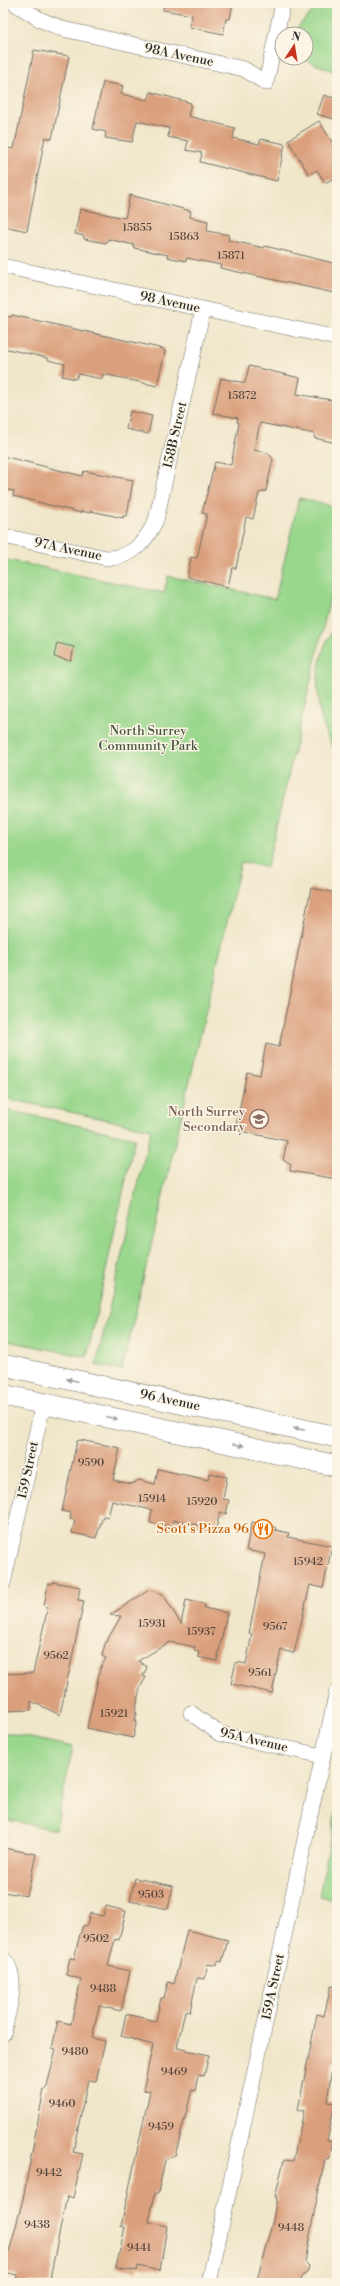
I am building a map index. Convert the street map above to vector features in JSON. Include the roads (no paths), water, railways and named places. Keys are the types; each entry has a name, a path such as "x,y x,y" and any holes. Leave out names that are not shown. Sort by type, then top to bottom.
{"main road":[{"name":"96 Avenue","path":"3,1365 337,1437"},
{"path":"3,1395 337,1466"}],"street":[{"path":"3,9 8,3"},
{"name":"98A Avenue","path":"14,3 51,25 244,69 266,83 283,3"},
{"name":"98 Avenue","path":"3,266 337,338"},
{"name":"158B Street","path":"132,552 145,540 156,520 204,310"},
{"name":"97A Avenue","path":"3,536 98,557 116,558 132,552"},
{"name":"159 Street","path":"3,1583 43,1404"},
{"name":"159A Street","path":"209,2283 337,1691"},
{"name":"95A Avenue","path":"191,1713 220,1734 323,1756"},
{"path":"3,2034 12,1990 12,1974 4,1959"}],"place":[{"name":"North Surrey Secondary","path":"259,1119"},
{"name":"Scott's Pizza 96","path":"263,1529"}],"park label":[{"name":"North Surrey Community Park","path":"148,738"}]}
